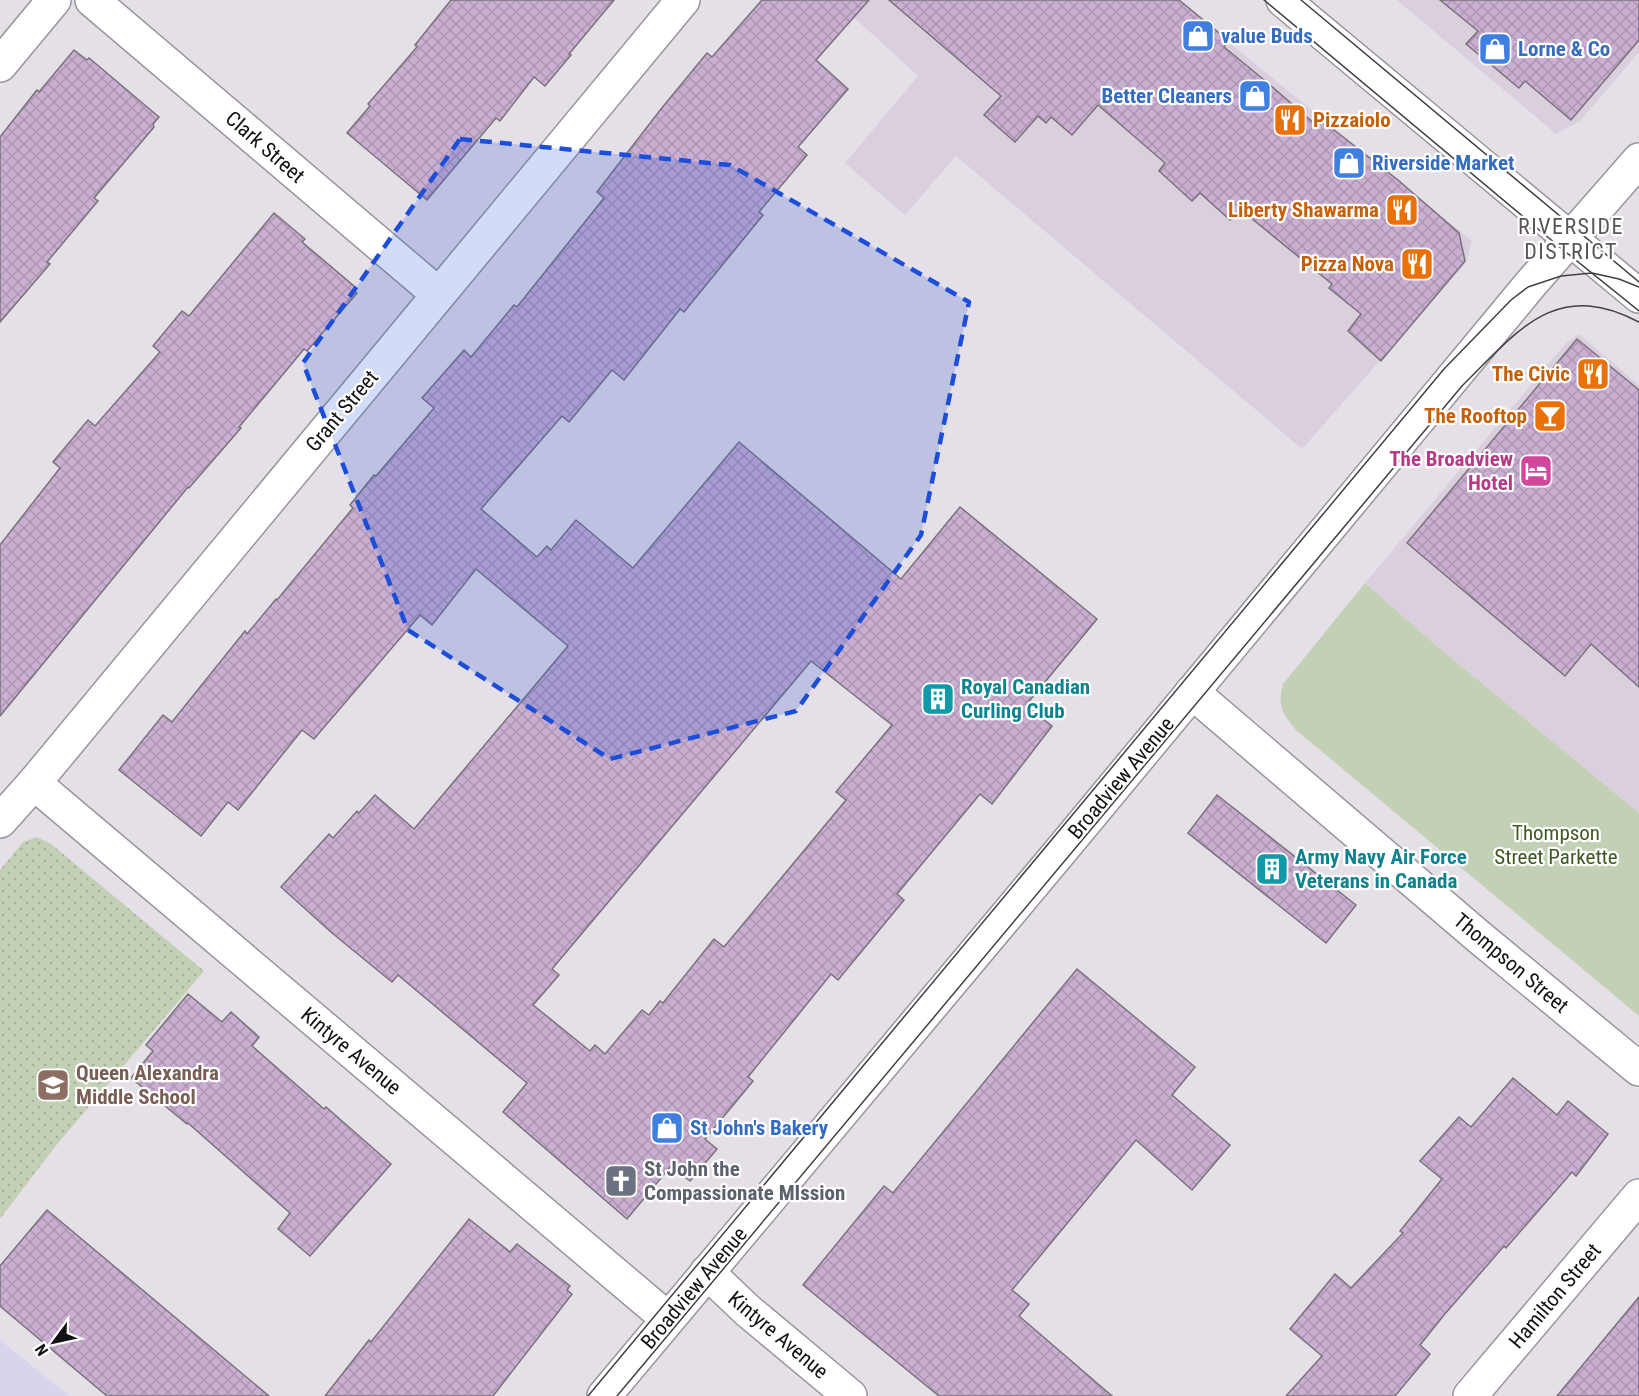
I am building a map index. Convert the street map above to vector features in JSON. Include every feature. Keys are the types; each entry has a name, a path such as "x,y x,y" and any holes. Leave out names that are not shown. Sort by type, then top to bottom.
{"street":[{"path":"0,64 54,0"},
{"name":"Clark Street","path":"92,0 438,294"},
{"name":"Grant Street","path":"0,820 34,783 683,0"},
{"path":"1283,0 1639,296"},
{"name":"Broadview Avenue","path":"604,1396 1570,238 1639,160"},
{"name":"Thompson Street","path":"1192,692 1639,1070"},
{"name":"Kintyre Avenue","path":"34,783 668,1319"},
{"name":"Hamilton Street","path":"1470,1396 1639,1196"},
{"name":"Kintyre Avenue","path":"707,1272 747,1310 850,1396"}],"highlighted area":[{"path":"460,139 730,165 969,302 921,535 796,711 610,759 408,630 303,363"}],"shaded area":[{"path":"835,0 1177,0 1472,241 1466,263 1302,449 956,156 905,215 845,163 918,76"},
{"path":"1397,0 1639,0 1639,52 1580,121 1556,134"},
{"path":"1579,334 1639,385 1639,813 1439,648 1365,583 1566,343"},
{"path":"0,1340 69,1396 0,1396"}],"green space":[{"name":"Thompson Street Parkette","path":"1365,583 1439,648 1639,813 1639,1016 1296,730 1288,719 1281,704 1283,684"},
{"name":"Queen Alexandra Middle School","path":"37,837 51,844 204,971 54,1148 0,1219 0,870 23,842"}],"building":[{"path":"451,0 614,0 545,86 534,77 500,121 496,118 427,200 347,133 370,106 368,104 417,47 415,45"},
{"path":"762,0 869,0 816,60 848,89 798,147 807,155 759,212 763,215 684,312 680,309 624,380 612,370 569,422 562,416 481,509 537,557 547,546 551,550 576,520 633,568 739,442 901,579 960,507 1097,619 1026,705 1052,726 992,804 980,794 897,894 904,900 838,980 831,974 748,1077 753,1081 705,1139 717,1149 690,1181 671,1166 627,1219 503,1112 527,1083 398,975 392,982 281,887 329,834 333,838 375,795 414,829 568,646 476,569 432,625 420,615 314,739 302,730 238,810 228,802 201,836 119,770 163,715 172,722 245,631 247,634 277,600 353,508 350,505 374,475 376,476 434,408 422,398 464,350 471,357 514,305 517,307 604,198 597,192 661,109 707,53 712,57","holes":["811,661 892,725 836,792 846,800 724,947 714,939 663,1003 660,1001 649,1015 642,1010 605,1054 595,1045 590,1051 533,1005 559,975 552,969"]},
{"path":"889,0 1179,0 1229,41 1224,47 1315,124 1320,119 1398,180 1459,233 1465,261 1381,361 1348,331 1361,314 1329,288 1332,284 1240,209 1230,220 1200,193 1192,201 1159,171 1165,163 1098,105 1072,135 1051,117 1046,123 1038,116 1015,142 984,115 1001,96"},
{"path":"1440,0 1639,0 1639,40 1571,120 1525,81 1519,88 1466,44 1478,31"},
{"path":"74,50 87,60 89,58 159,117 153,124 154,127 94,198 98,201 47,262 50,264 0,322 0,137 37,90 39,92"},
{"path":"274,213 305,239 302,242 355,287 353,290 357,293 307,351 304,349 239,427 241,428 188,487 0,716 0,545 60,468 53,462 88,420 95,426 160,352 153,346 182,311 189,316"},
{"path":"1577,339 1639,390 1639,687 1591,644 1565,676 1407,543"},
{"name":"Army Navy Air Force Veterans in Canada","path":"1217,795 1356,905 1326,943 1188,833"},
{"path":"1077,969 1195,1067 1172,1095 1230,1145 1192,1190 1136,1140 1012,1290 1029,1304 1019,1316 1112,1396 939,1396 803,1285 884,1186 893,1193"},
{"path":"188,994 222,1022 231,1012 259,1037 252,1046 391,1164 310,1256 278,1229 290,1213 188,1123 131,1078 153,1051 146,1045"},
{"path":"1513,1078 1557,1115 1568,1101 1608,1134 1576,1176 1572,1172 1444,1315 1420,1345 1430,1354 1395,1396 1286,1396 1322,1356 1290,1329 1335,1274 1351,1288 1403,1233 1400,1231 1442,1179 1420,1161 1459,1117 1471,1127"},
{"path":"47,1210 269,1396 107,1396 0,1306 0,1266"},
{"path":"469,1219 510,1252 517,1244 570,1286 567,1290 572,1294 493,1396 325,1396 369,1340 371,1342"},
{"path":"1639,1297 1639,1396 1557,1396"}],"tram line":[{"path":"1264,0 1639,311"},
{"path":"1301,0 1639,282"},
{"path":"588,1396 1444,369 1511,300 1528,287 1561,276 1592,273 1619,279 1639,287"},
{"path":"617,1396 1462,386 1520,330 1540,317 1561,308 1584,306 1610,310 1639,322"}],"place":[{"name":"value Buds","path":"1198,36"},
{"name":"Lorne & Co","path":"1495,49"},
{"name":"Better Cleaners","path":"1255,96"},
{"name":"Pizzaiolo","path":"1290,120"},
{"name":"Riverside Market","path":"1349,163"},
{"name":"Liberty Shawarma","path":"1402,210"},
{"name":"Pizza Nova","path":"1417,264"},
{"name":"The Civic","path":"1593,374"},
{"name":"The Rooftop","path":"1550,416"},
{"name":"The Broadview Hotel","path":"1536,471"},
{"name":"Royal Canadian Curling Club","path":"938,699"},
{"name":"Army Navy Air Force Veterans in Canada","path":"1272,869"},
{"name":"Queen Alexandra Middle School","path":"53,1085"},
{"name":"St John's Bakery","path":"667,1128"},
{"name":"St John the Compassionate MIssion","path":"621,1181"}],"district":[{"name":"RIVERSIDE DISTRICT","path":"1571,238"}]}
